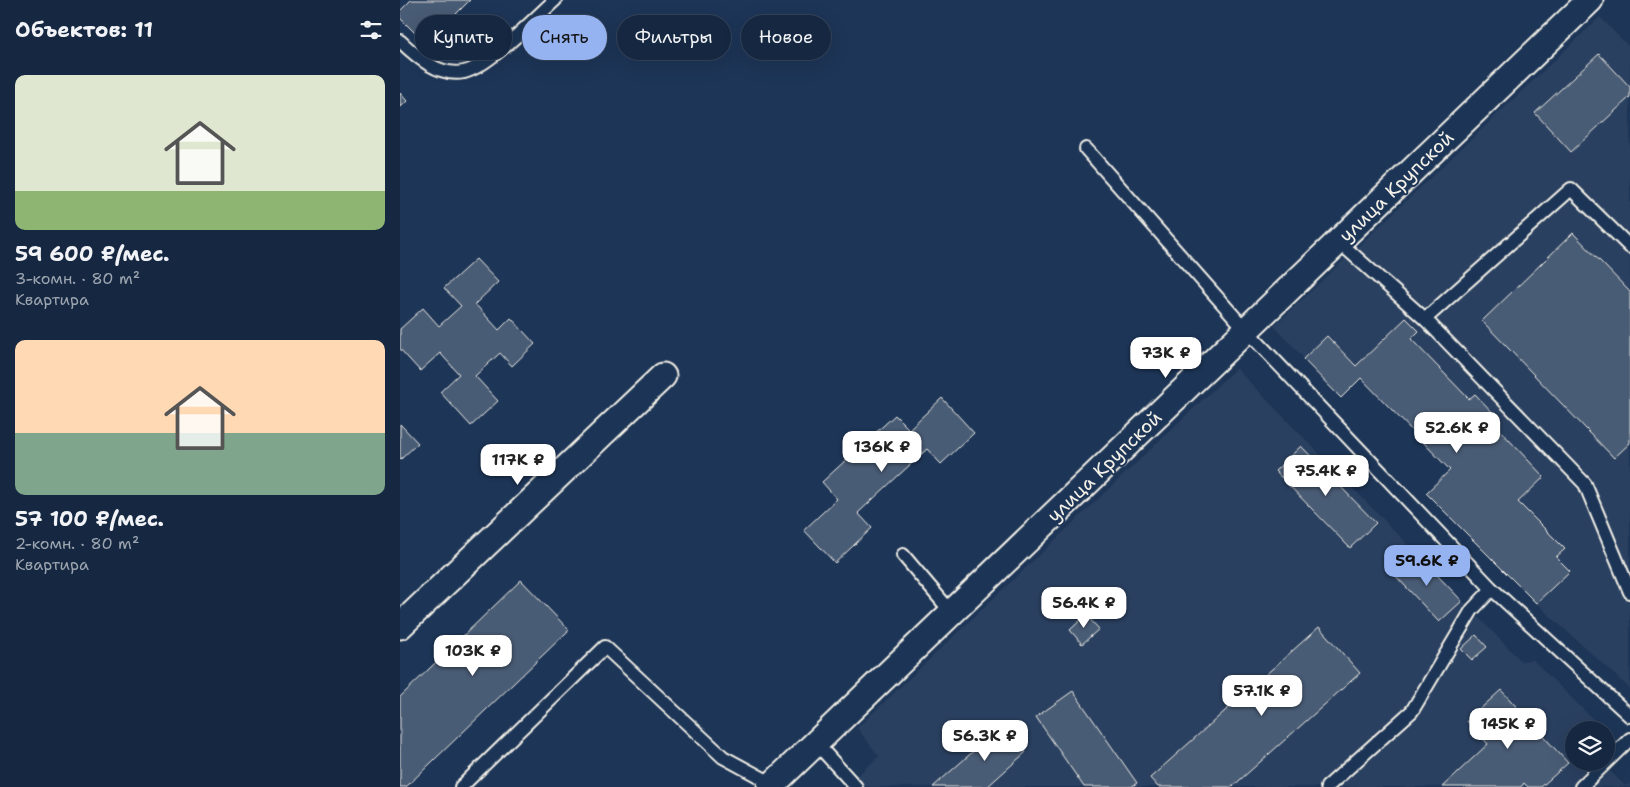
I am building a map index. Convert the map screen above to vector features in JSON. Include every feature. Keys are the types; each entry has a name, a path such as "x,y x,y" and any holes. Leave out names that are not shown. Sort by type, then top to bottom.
{"street":[{"name":"улица Крупской","path":"771,786 1590,0"},
{"path":"400,626 663,376"}],"lane":[{"path":"400,41 420,59 439,70 464,73 482,65 555,0"},
{"path":"1086,149 1246,330 1492,589 1630,716"},
{"path":"1426,319 1571,189 1630,247"},
{"path":"1338,241 1426,319 1585,484 1630,592"},
{"path":"903,555 952,612"},
{"path":"1326,787 1412,711 1472,610 1492,589"},
{"path":"460,787 605,647 723,757 771,786"},
{"path":"1581,787 1630,739"},
{"path":"816,743 856,787"}],"shaded area":[{"path":"1600,17 1630,48 1630,689 1536,603 1426,493 1450,470 1362,378 1341,398 1274,326"},
{"path":"1236,368 1521,661 1533,660 1595,721 1565,721 1565,771 1611,771 1625,786 1630,783 1630,787 845,787 879,756 857,728"}],"building":[{"path":"411,0 470,0 455,15 415,15 415,33 400,18 400,11"},
{"path":"1599,54 1630,87 1630,97 1571,152 1535,113"},
{"path":"400,93 407,101 400,108"},
{"path":"1573,233 1630,292 1630,443 1614,458 1482,321"},
{"path":"476,259 498,282 475,304 499,330 511,318 535,344 512,366 500,353 475,376 498,401 471,426 440,392 459,374 440,353 420,371 400,349 400,329 423,308 439,326 461,306 444,288"},
{"path":"1406,318 1419,331 1411,339 1469,399 1475,394 1499,419 1494,424 1544,477 1518,502 1565,549 1556,557 1570,571 1536,603 1426,493 1450,470 1361,378 1341,398 1303,359 1327,336 1356,366"},
{"path":"942,398 974,433 941,464 927,449 858,513 872,528 835,563 804,530 837,499 822,482 895,415 909,429"},
{"path":"400,424 418,443 400,460"},
{"path":"1301,446 1376,523 1350,548 1275,471"},
{"path":"1414,551 1462,601 1439,622 1392,572"},
{"path":"521,580 569,630 406,787 400,787 400,697"},
{"path":"1086,615 1099,629 1082,644 1070,630"},
{"path":"1319,627 1360,673 1232,787 1158,787 1150,778"},
{"path":"1476,635 1487,647 1472,660 1461,649"},
{"path":"1501,690 1565,760 1565,766 1541,787 1528,787 1524,783 1521,787 1442,787 1488,744 1467,721"},
{"path":"1073,691 1137,783 1131,787 1084,787 1036,717"},
{"path":"1003,725 1026,752 987,787 933,787"}]}
